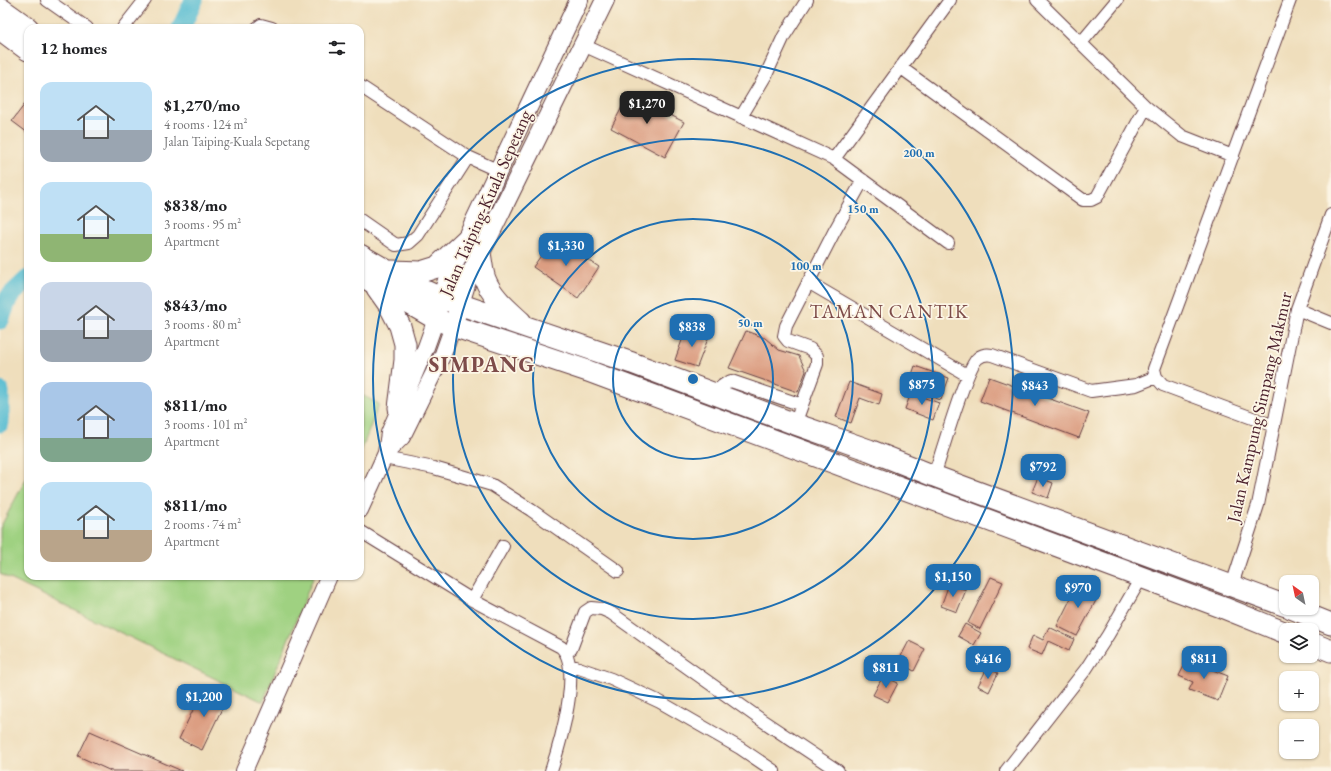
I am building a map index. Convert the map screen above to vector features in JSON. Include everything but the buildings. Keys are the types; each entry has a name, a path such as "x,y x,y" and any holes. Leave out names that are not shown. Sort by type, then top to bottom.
{"highway":[{"path":"0,8 24,25"},
{"path":"0,30 24,47"},
{"path":"373,277 421,272 437,267 473,247 485,279 493,293 525,326"},
{"path":"364,262 400,326 405,344 405,360 399,408"},
{"path":"373,277 412,285 450,301 632,363 1279,603"},
{"path":"373,277 444,322 588,371 1279,630"},
{"path":"1111,567 1120,566 1127,562 1129,557 1128,552 1123,545"},
{"path":"1169,588 1161,578 1160,574 1164,568 1175,565"},
{"path":"1308,615 1331,624"},
{"path":"1319,646 1331,651"}],"main road":[{"name":"Jalan Taiping-Kuala Sepetang","path":"385,455 402,437 443,354 444,322 450,301 467,281 473,247 499,171 580,0"},
{"name":"Jalan Taiping-Kuala Sepetang","path":"473,247 583,45 605,0"},
{"name":"Jalan Taiping-Kuala Sepetang","path":"385,455 389,433 426,347 444,322"},
{"path":"364,501 385,455"},
{"path":"244,771 328,580"}],"street":[{"path":"47,0 81,24"},
{"path":"126,24 145,0"},
{"path":"741,117 766,75 784,36 807,0"},
{"path":"834,159 950,0"},
{"path":"1037,0 1146,107 1182,136 1233,156"},
{"path":"1081,43 1117,0"},
{"path":"1274,426 1163,385 1156,378 1154,369 1290,0"},
{"path":"583,45 834,159 948,243"},
{"path":"900,67 1083,200 1091,200 1097,197 1146,107"},
{"path":"364,89 468,157 499,171"},
{"path":"364,223 396,245 409,243 418,235 468,157"},
{"path":"796,424 817,364 817,356 810,349 788,341 784,336 786,326 863,180"},
{"name":"Jalan Kampung Simpang Makmur","path":"1232,585 1258,505 1297,309 1331,215"},
{"path":"808,282 968,375"},
{"path":"1297,309 1331,323"},
{"path":"934,476 968,375 977,358 985,354 992,355 1091,391 1136,385 1156,378"},
{"path":"716,395 719,388 725,383 731,381 802,405"},
{"path":"385,455 492,485 618,570"},
{"path":"364,533 472,600 561,647 567,652 570,665 568,708 562,738 551,771"},
{"path":"472,600 503,546"},
{"path":"1006,771 1086,669 1108,635 1141,578"},
{"path":"567,652 571,649 585,612 591,608 602,609 760,719 838,771"},
{"path":"570,665 611,679 660,702 740,748 774,771"}],"green space":[{"path":"364,396 379,404 364,443"},
{"path":"24,483 24,580 312,580 263,702 0,574 0,528"}],"waterway":[{"path":"183,24 194,0"},
{"path":"0,320 9,297 24,283"},
{"path":"0,391 0,423"}],"district":[{"name":"TAMAN CANTIK","path":"889,311"},
{"name":"SIMPANG","path":"482,364"}]}
